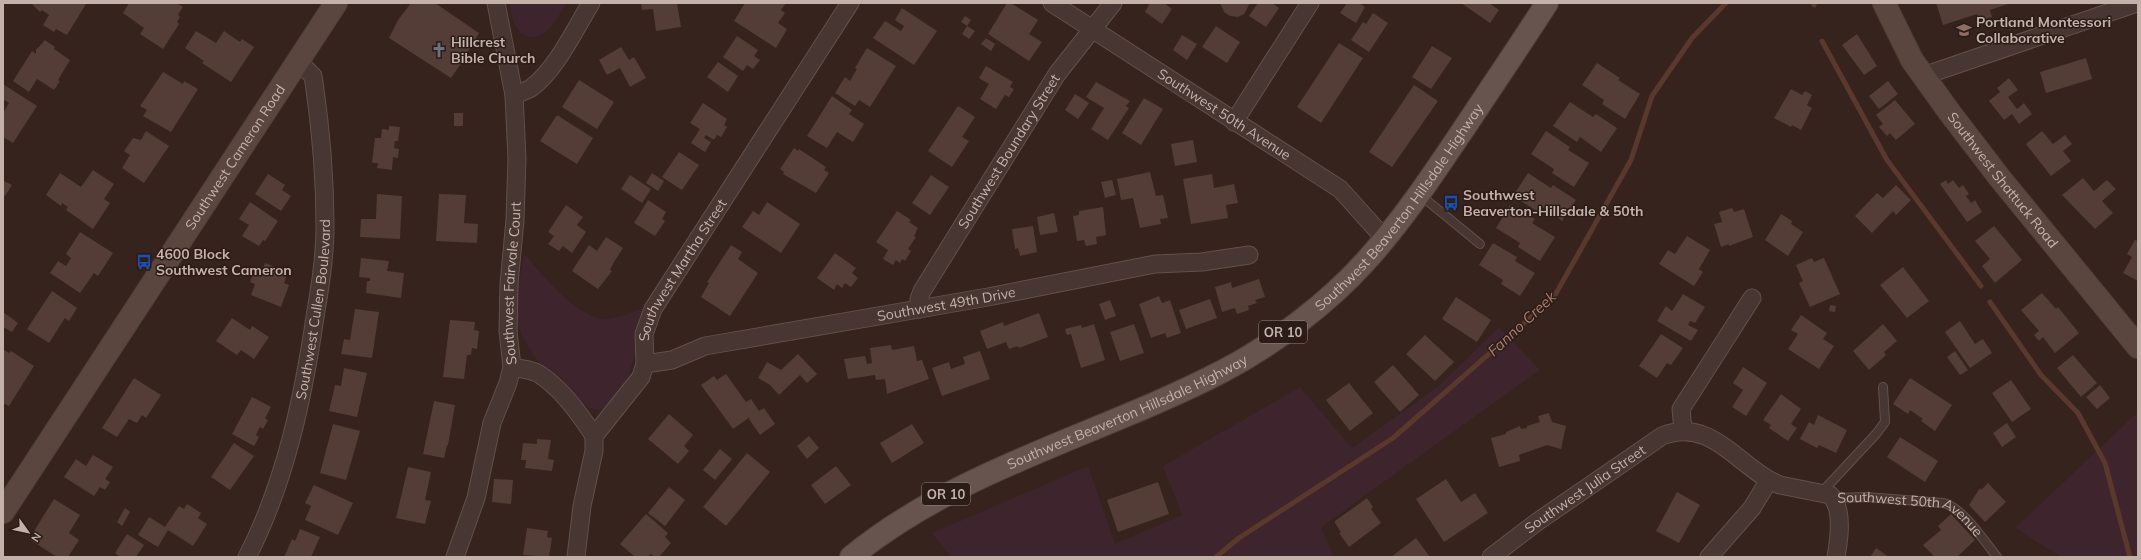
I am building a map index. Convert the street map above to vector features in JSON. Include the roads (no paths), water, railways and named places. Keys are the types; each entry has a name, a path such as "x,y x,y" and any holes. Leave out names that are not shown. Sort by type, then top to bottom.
{"main road":[{"name":"Southwest Beaverton Hillsdale Highway","path":"851,557 901,520 978,478 1162,400 1226,370 1279,335 1326,299 1354,274 1385,238 1419,194 1547,3"}],"street":[{"name":"Southwest Cameron Road","path":"3,512 297,60 336,3"},
{"name":"Southwest Fairvale Court","path":"455,557 476,498 492,423 508,383 512,367 508,331 517,159 514,96 496,3"},
{"path":"514,96 530,89 540,80 559,54 591,3"},
{"name":"Southwest Martha Street","path":"594,436 641,377 645,364 644,334 648,321 659,298 850,3"},
{"name":"Southwest 50th Avenue","path":"1052,3 1234,122 1340,189 1385,238"},
{"name":"Southwest Boundary Street","path":"920,309 919,299 929,278 1057,74 1113,3"},
{"path":"1234,122 1310,3"},
{"name":"Southwest Shattuck Road","path":"1884,3 1905,48 1923,76 1999,177 2138,347"},
{"path":"1923,76 2114,7 2137,3"},
{"name":"Southwest Cullen Boulevard","path":"247,557 274,496 305,383 324,260 325,227 322,146 314,82 313,76 297,60"},
{"name":"Southwest 49th Drive","path":"645,364 672,360 705,346 920,309 1155,264 1202,262 1249,255"},
{"path":"1682,430 1681,409 1752,298"},
{"path":"512,367 530,371 546,380 571,404 594,436 594,451 582,506 576,557"},
{"name":"Southwest 50th Avenue","path":"1682,430 1698,432 1709,437 1769,480 1780,485 1827,495"},
{"name":"Southwest Julia Street","path":"1491,557 1537,522 1662,436 1682,430"},
{"path":"1709,557 1752,508 1769,480"},
{"path":"1827,495 1838,518 1836,557"}],"lane":[{"path":"1419,194 1480,244"},
{"path":"1827,495 1885,422 1883,387"},
{"name":"Southwest 50th Avenue","path":"1827,495 1944,503 1952,505 1997,557"}],"waterway":[{"name":"Fanno Creek","path":"1216,557 1239,538 1393,438 1554,297 1631,160 1652,96 1692,38 1726,3"},
{"path":"1822,41 1887,160 1981,286"},
{"path":"1990,302 2041,375 2078,413 2105,463 2130,557"}],"place":[{"name":"Portland Montessori Collaborative","path":"1964,30"},
{"name":"Hillcrest Bible Church","path":"439,50"},
{"name":"Southwest Beaverton-Hillsdale & 50th","path":"1451,203"},
{"name":"4600 Block Southwest Cameron","path":"144,262"}]}
